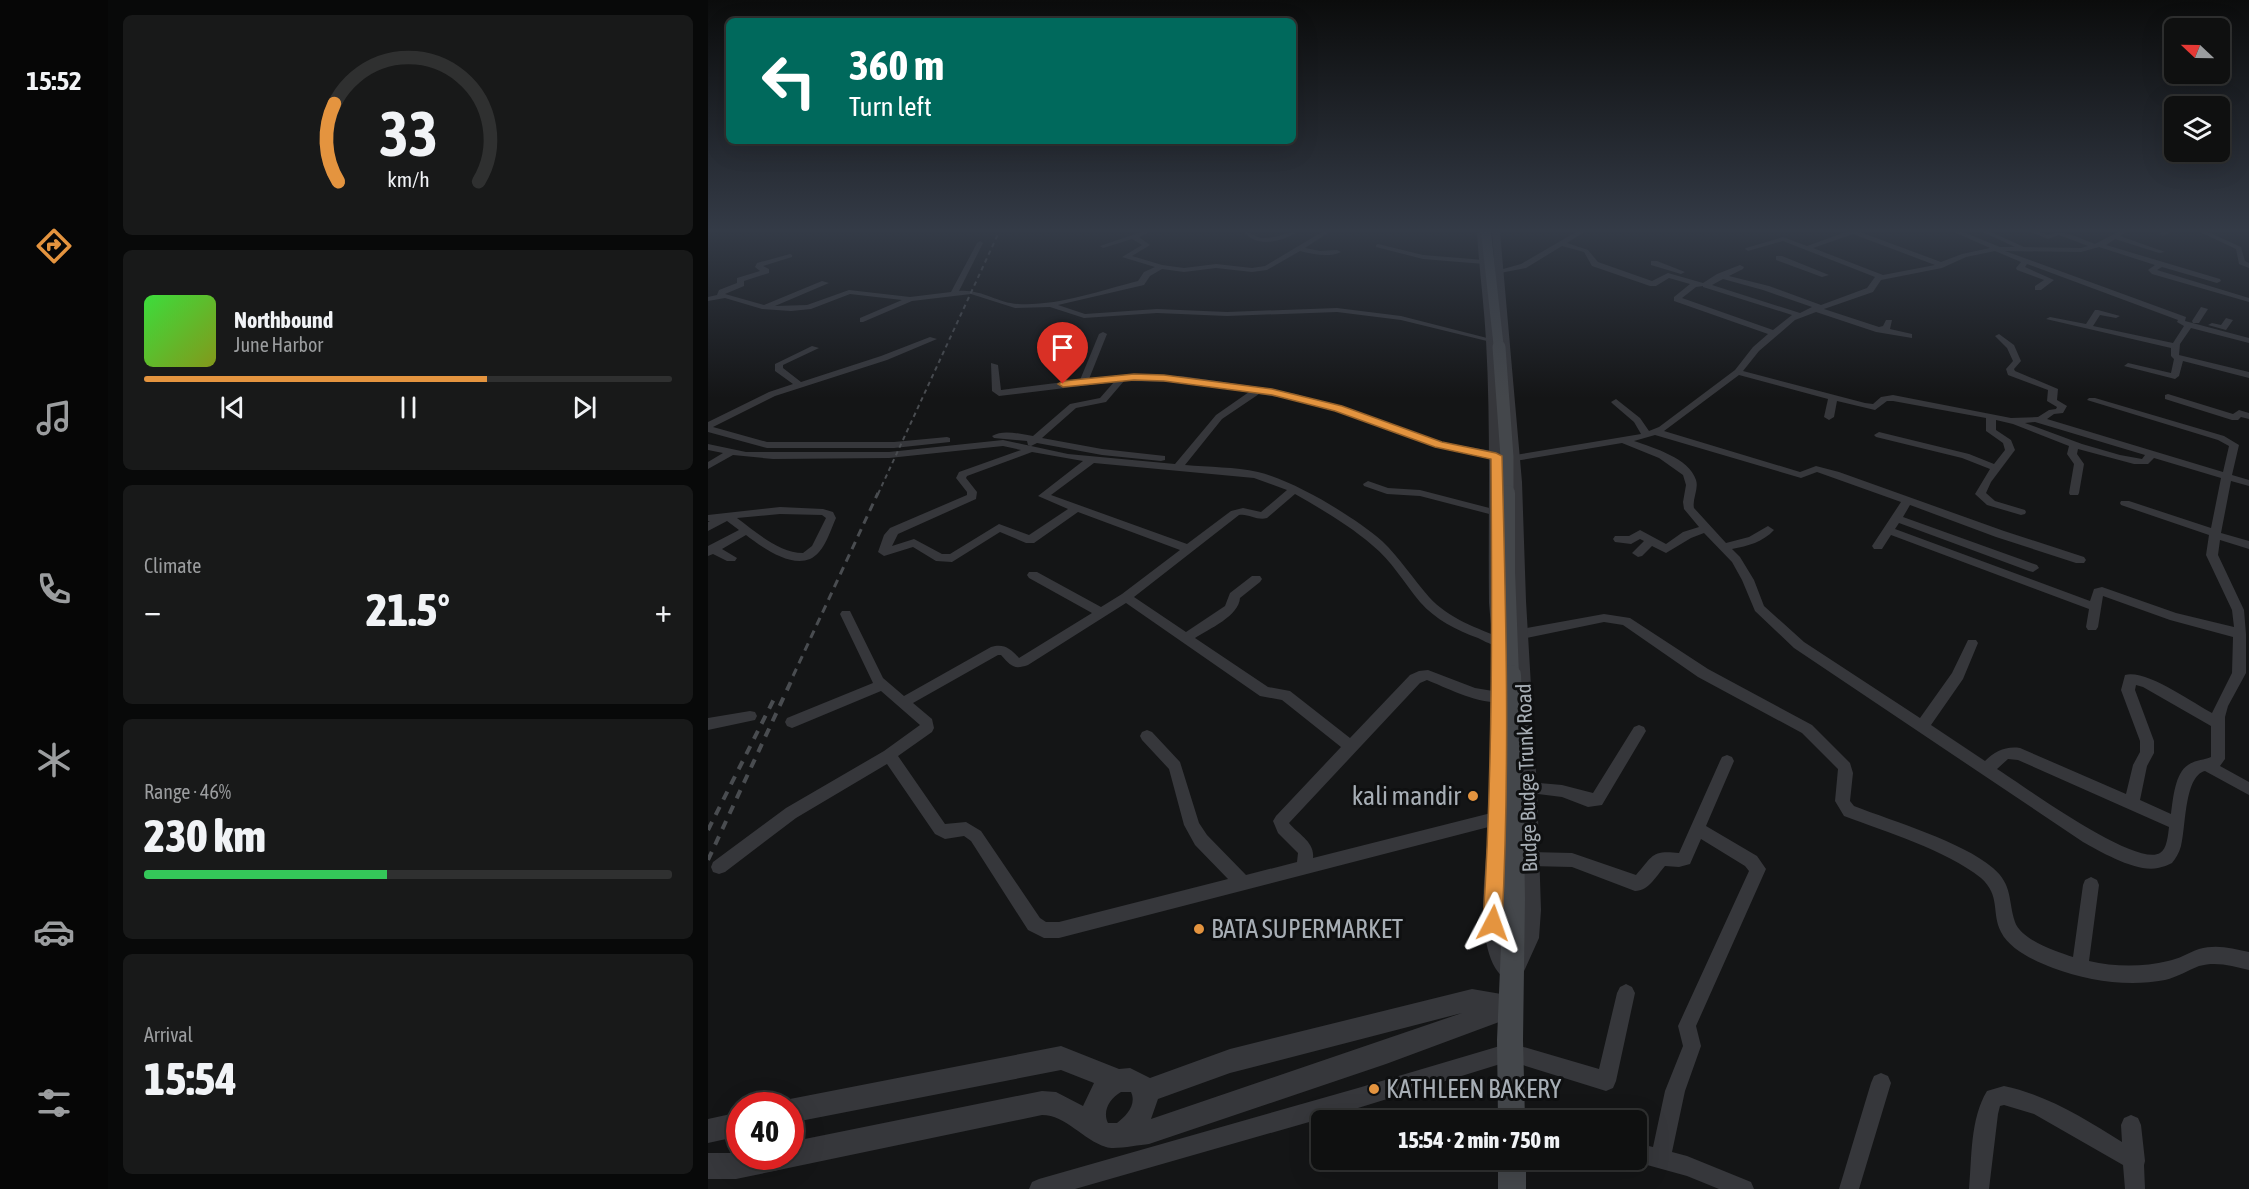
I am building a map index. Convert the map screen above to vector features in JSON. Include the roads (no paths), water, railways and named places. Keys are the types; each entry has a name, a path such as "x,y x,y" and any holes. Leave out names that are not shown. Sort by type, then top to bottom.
{"main road":[{"path":"1492,287 1507,457 1507,571 1513,717 1514,898 1510,1007 1511,1110"},
{"path":"1512,1170 1512,1189"}],"street":[{"path":"722,296 720,294 722,292 733,287"},
{"path":"764,307 814,287"},
{"path":"954,292 956,287"},
{"path":"863,320 910,299 954,292 971,292 1015,306 1051,305 1124,287"},
{"name":"Budge Budge Trunk Road","path":"1486,287 1496,456 1500,697 1499,818 1494,938 1498,951 1512,972"},
{"name":"Budge Budge Trunk Road","path":"1501,287 1515,458 1518,601 1528,788 1531,910 1528,938 1512,972"},
{"path":"1697,287 1677,299 1773,333"},
{"path":"1726,287 1799,315"},
{"path":"1762,287 1874,329 1887,326 1909,336"},
{"path":"994,364 997,392 999,393 1122,378 1181,379 1259,390 1338,409 1439,445 1515,458 1624,440 1651,433 1689,410 1738,372 1773,333 1799,315 1870,290 1871,287"},
{"path":"2093,287 2140,306 2249,341"},
{"path":"2208,287 2249,300"},
{"path":"708,298 722,296 764,307 798,309 849,292 910,299"},
{"path":"1051,305 1084,316 1157,311 1227,314 1337,310 1401,318 1491,340"},
{"path":"2204,309 2189,322 2175,346 2175,356 2249,375"},
{"path":"2089,326 2098,312 2116,316"},
{"path":"2050,319 2175,346"},
{"path":"2189,322 2223,328 2229,320"},
{"path":"1084,381 1103,334"},
{"path":"1999,336 2012,347 2017,361 2010,369 2011,373 2053,389 2052,401 2062,406 2060,411 2052,412 2039,420"},
{"path":"708,428 758,400 884,358 933,339"},
{"path":"799,385 778,369 779,364 815,348"},
{"path":"2128,366 2174,376 2179,358"},
{"path":"1738,372 1870,407 1877,406 1887,398 1906,399 2016,421 2028,418 2039,420 2249,483"},
{"path":"1077,508 1030,540 999,528 952,558 940,558 914,543 884,552 890,535 894,531 972,496 972,492 961,478 963,474 1031,445 1073,406 1103,400 1122,378"},
{"path":"1181,464 1219,417 1259,390"},
{"path":"2168,397 2235,418 2238,413 2249,416"},
{"path":"1829,417 1833,399"},
{"path":"1624,440 1675,463 1687,473 1692,485 1687,500 1688,506 1744,572 1759,608 1799,645 1923,725 2088,837 2117,853 2152,862 2163,860 2172,852 2176,823 2188,773 2194,768 2214,764 2218,759 2218,723 2221,706 2244,675 2240,634 2244,618 2215,565 2212,555 2234,445 2230,441 2092,400"},
{"path":"1616,402 1651,433 1798,474 1804,475 1811,470 1818,469 2080,560"},
{"path":"1991,417 1991,431 2010,446 2010,450 1981,489 1981,497 1991,503 2021,512"},
{"path":"2016,421 2027,428 2135,462 2144,462 2153,453"},
{"path":"708,428 767,445 894,445 1005,436 1091,460 1181,464 1198,461"},
{"path":"1879,435 1965,456 1996,468"},
{"path":"708,447 773,456 890,455 1003,443 1102,452 1256,475 1294,489 1377,543 1401,568 1425,600 1439,613 1457,625 1499,637"},
{"path":"2074,443 2072,454 2079,464 2074,493"},
{"path":"708,466 732,452"},
{"path":"1091,460 1043,495 1044,498 1188,549"},
{"path":"1368,484 1387,491 1420,493 1497,513"},
{"path":"904,702 996,650 1005,651 1019,664 1103,613 1237,512 1258,516 1267,515 1294,489"},
{"path":"1878,546 1908,500"},
{"path":"2125,503 2249,545"},
{"path":"708,518 795,509 824,512 831,518 813,552 805,557 786,554 746,530 728,516"},
{"path":"708,527 728,516"},
{"path":"1896,518 2033,568"},
{"path":"1619,538 1631,540 1640,534 1666,549 1687,535 1706,528"},
{"path":"710,551 746,530"},
{"path":"1888,530 2095,607"},
{"path":"1723,547 1750,542 1767,535"},
{"path":"1638,553 1652,541"},
{"path":"710,551 731,558"},
{"path":"1033,576 1103,613"},
{"path":"1185,639 1228,609 1234,602 1234,596 1256,579"},
{"path":"2092,627 2098,592 2102,591 2174,618 2212,625 2240,634"},
{"path":"1125,597 1264,692 1285,695 1350,746"},
{"path":"719,867 809,801 889,755 924,732 928,726 904,702 882,685 846,614"},
{"path":"1521,632 1604,618 1626,621 1703,673 1798,723 1813,734 1845,767 1840,799 1849,811 1979,866 1998,886 2004,901 2008,929 2014,937 2030,949 2049,958 2080,967 2125,974 2150,974 2178,968 2209,955 2249,961"},
{"path":"1923,725 1958,675 1972,643"},
{"path":"1304,868 1305,851 1283,828 1281,821 1419,676 1428,675 1474,693 1500,697"},
{"path":"2132,803 2140,765 2147,753 2147,741 2128,690 2130,679 2147,683 2218,723"},
{"path":"792,722 882,685"},
{"path":"708,724 750,716"},
{"path":"1528,788 1562,791 1588,800 1597,800 1639,731"},
{"path":"1147,736 1175,766 1192,825 1202,840 1243,884"},
{"path":"1987,769 2003,754 2010,751 2176,823"},
{"path":"889,755 940,829 945,832 966,829 976,836 1034,924 1044,930 1059,930 1499,818"},
{"path":"1530,859 1572,860 1640,883 1661,858 1684,859 1727,761"},
{"path":"2206,765 2249,789"},
{"path":"1661,1158 1675,1091 1692,1046 1687,1026 1758,869 1751,861 1698,829"},
{"path":"2080,967 2091,885"},
{"path":"1039,1189 1324,1108 1510,1052 1606,1081 1626,993"},
{"path":"1144,1092 1230,1061 1444,1005 1472,1000 1510,1007"},
{"path":"804,1152 1042,1103 1055,1104 1107,1136 1149,1132 1375,1056 1510,1007"},
{"path":"804,1108 1061,1058 1119,1081 1134,1081 1144,1092 1146,1100 1140,1119 1125,1133"},
{"path":"1095,1127 1093,1109 1097,1100 1103,1091 1119,1081"},
{"path":"1850,1189 1881,1083"},
{"path":"1979,1189 1988,1112 1993,1099 2001,1094 2014,1095 2035,1103 2135,1161"},
{"path":"2131,1125 2135,1189"},
{"path":"708,1131 726,1127"},
{"path":"1647,1155 1687,1166 1744,1189"},
{"path":"708,1166 726,1166"}],"railway":[{"path":"878,494 973,287"},
{"path":"793,676 878,493"},
{"path":"708,860 794,675"},
{"path":"708,830 774,699"}],"place":[{"name":"kali mandir","path":"1473,796"},
{"name":"BATA SUPERMARKET","path":"1199,929"},
{"name":"KATHLEEN BAKERY","path":"1374,1089"}]}
